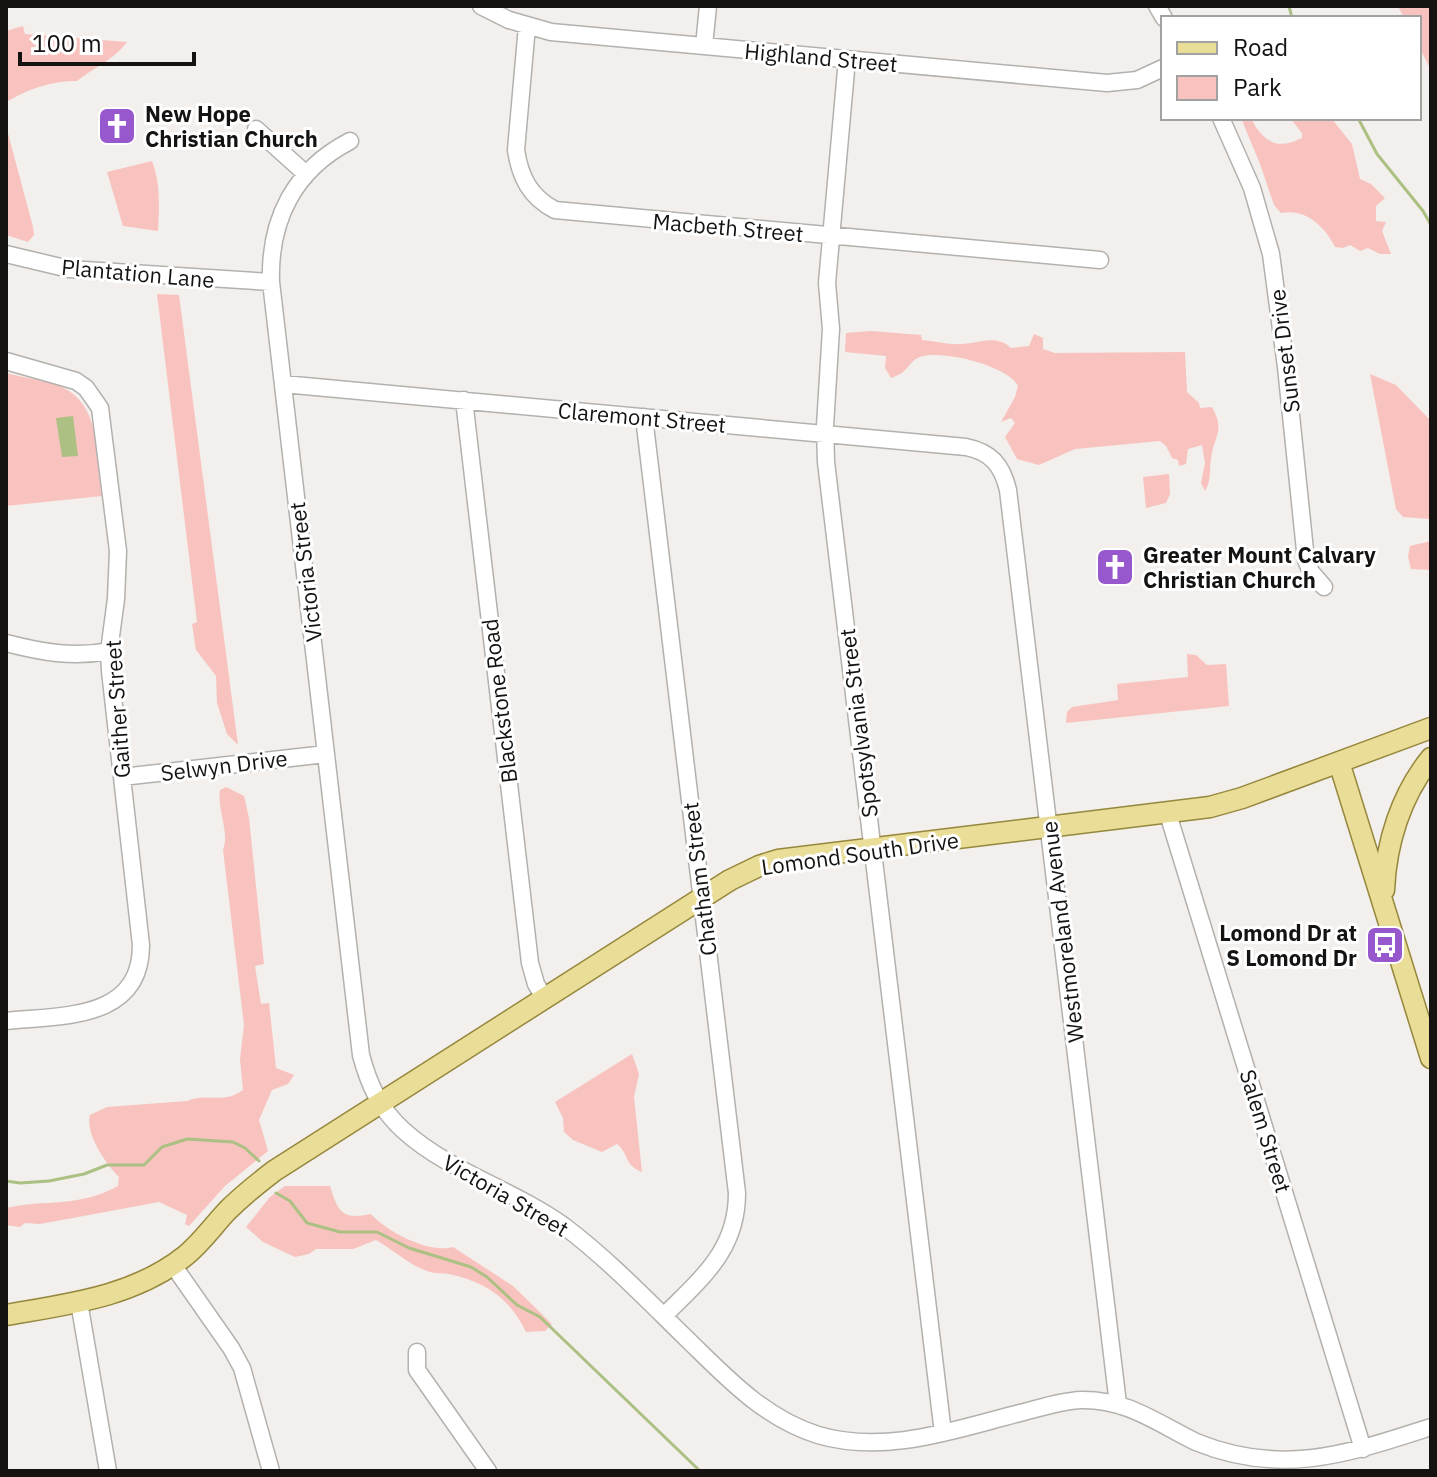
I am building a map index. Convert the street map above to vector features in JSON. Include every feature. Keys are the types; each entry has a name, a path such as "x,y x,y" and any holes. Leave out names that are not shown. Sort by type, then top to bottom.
{"main road":[{"name":"Lomond South Drive","path":"6,1315 79,1302 135,1285 173,1265 194,1248 244,1194 269,1175 701,899 759,866 778,860 1168,814 1227,803 1431,728"},
{"path":"1384,906 1386,866 1393,834 1408,794 1431,758"},
{"path":"1339,762 1431,1058"}],"street":[{"name":"Highland Street","path":"481,6 527,26 551,32 1107,83 1137,80 1161,69"},
{"path":"704,46 708,6"},
{"name":"Macbeth Street","path":"527,26 516,150 524,180 544,205 567,213 1100,260"},
{"name":"Spotsylvania Street","path":"847,59 827,283 831,329 825,434 943,1433"},
{"name":"Sunset Drive","path":"1222,120 1252,188 1271,254 1306,560 1311,572 1324,587"},
{"path":"256,129 306,174"},
{"name":"Victoria Street","path":"350,141 328,154 306,174 287,203 271,246 271,282 361,1055 380,1105 400,1127 431,1152 511,1193 562,1225 608,1263 743,1394 792,1425 832,1439 859,1443 909,1441 1066,1402 1099,1401 1134,1409 1194,1441 1241,1461 1283,1465 1307,1463 1363,1449 1431,1427"},
{"name":"Plantation Lane","path":"6,254 69,269 271,282"},
{"name":"Gaither Street","path":"6,361 76,381 86,388 100,408 118,551 109,651 141,945 138,971 122,995 105,1007 6,1021"},
{"name":"Claremont Street","path":"283,384 966,447 983,451 996,462"},
{"name":"Blackstone Road","path":"464,400 530,963 536,984 545,999"},
{"name":"Chatham Street","path":"644,417 737,1206 731,1235 722,1253 664,1316"},
{"name":"Westmoreland Avenue","path":"996,462 1008,490 1118,1404"},
{"path":"6,643 58,654 109,651"},
{"name":"Selwyn Drive","path":"122,777 326,754"},
{"name":"Salem Street","path":"1168,814 1363,1449"},
{"path":"173,1265 242,1368 271,1471"},
{"path":"79,1302 108,1471"},
{"path":"417,1352 417,1370 488,1471"}],"green space":[{"path":"1398,6 1431,6 1431,70 1421,51 1421,16 1403,16"},
{"path":"23,26 25,34 127,42 77,81 40,87 6,102 6,31"},
{"path":"1242,120 1252,120 1260,133 1271,142 1285,144 1302,138 1302,133 1292,120 1333,120 1352,144 1360,179 1371,184 1385,198 1376,206 1376,221 1386,222 1382,231 1391,254 1380,254 1368,248 1360,251 1350,245 1335,247 1326,232 1313,220 1298,213 1281,213 1274,205"},
{"path":"6,126 33,227 34,235 28,242 6,235"},
{"path":"152,161 158,187 158,231 123,226 107,172"},
{"path":"157,294 179,295 238,745 227,734 217,703 216,676 196,650 192,624 197,622"},
{"path":"871,331 921,335 922,340 952,344 994,340 1011,348 1029,346 1034,334 1043,338 1043,349 1055,353 1185,352 1187,392 1200,408 1212,407 1218,423 1207,487 1205,491 1201,483 1205,463 1202,445 1188,449 1186,464 1179,466 1178,460 1172,458 1160,441 1075,449 1039,465 1017,459 1005,437 1015,423 1011,418 1001,422 1018,386 1012,379 989,366 943,355 920,357 902,373 891,378 885,368 886,356 845,352 846,333"},
{"path":"6,373 62,387 84,407 95,435 102,496 6,506"},
{"path":"1370,374 1396,385 1431,421 1431,541 1429,519 1403,517 1396,509"},
{"path":"1169,474 1170,494 1166,503 1146,508 1143,477"},
{"path":"1431,541 1431,570 1411,569 1408,557 1410,546"},
{"path":"1187,654 1196,655 1207,665 1226,664 1229,706 1066,723 1067,712 1072,707 1118,700 1117,684 1188,677"},
{"path":"226,787 244,796 249,818 264,964 255,966 261,1004 269,1003 276,1068 294,1075 288,1084 272,1090 259,1120 268,1151 225,1186 189,1226 185,1224 187,1215 159,1202 40,1224 25,1223 20,1227 6,1225 6,1208 76,1200 118,1186 119,1177 94,1140 90,1115 107,1107 222,1098 243,1090 240,1059 244,1025 223,850 225,836 220,798 220,790"},
{"path":"632,1054 639,1074 634,1097 642,1172 629,1163 617,1144 602,1152 573,1140 564,1132 563,1118 555,1102"},
{"path":"285,1186 330,1186 339,1208 347,1215 371,1214 387,1228 409,1240 433,1247 453,1247 513,1286 552,1324 545,1331 526,1332 520,1320 495,1293 462,1277 423,1269 376,1240 353,1249 316,1249 295,1257 263,1242 246,1227 270,1197"}],"shaded area":[{"path":"73,416 78,456 62,457 56,418"}],"waterway":[{"path":"1289,6 1292,16"},
{"path":"1359,120 1377,154 1431,225"},
{"path":"6,1181 49,1181 84,1174 107,1165 144,1165 162,1147 187,1139 233,1142 259,1161"},
{"path":"276,1193 290,1201 307,1223 340,1232 377,1232 409,1248 471,1267 487,1277 517,1305 540,1317 700,1471"}],"place":[{"name":"New Hope Christian Church","path":"117,126"},
{"name":"Greater Mount Calvary Christian Church","path":"1115,567"},
{"name":"Lomond Dr at S Lomond Dr","path":"1385,945"}]}
